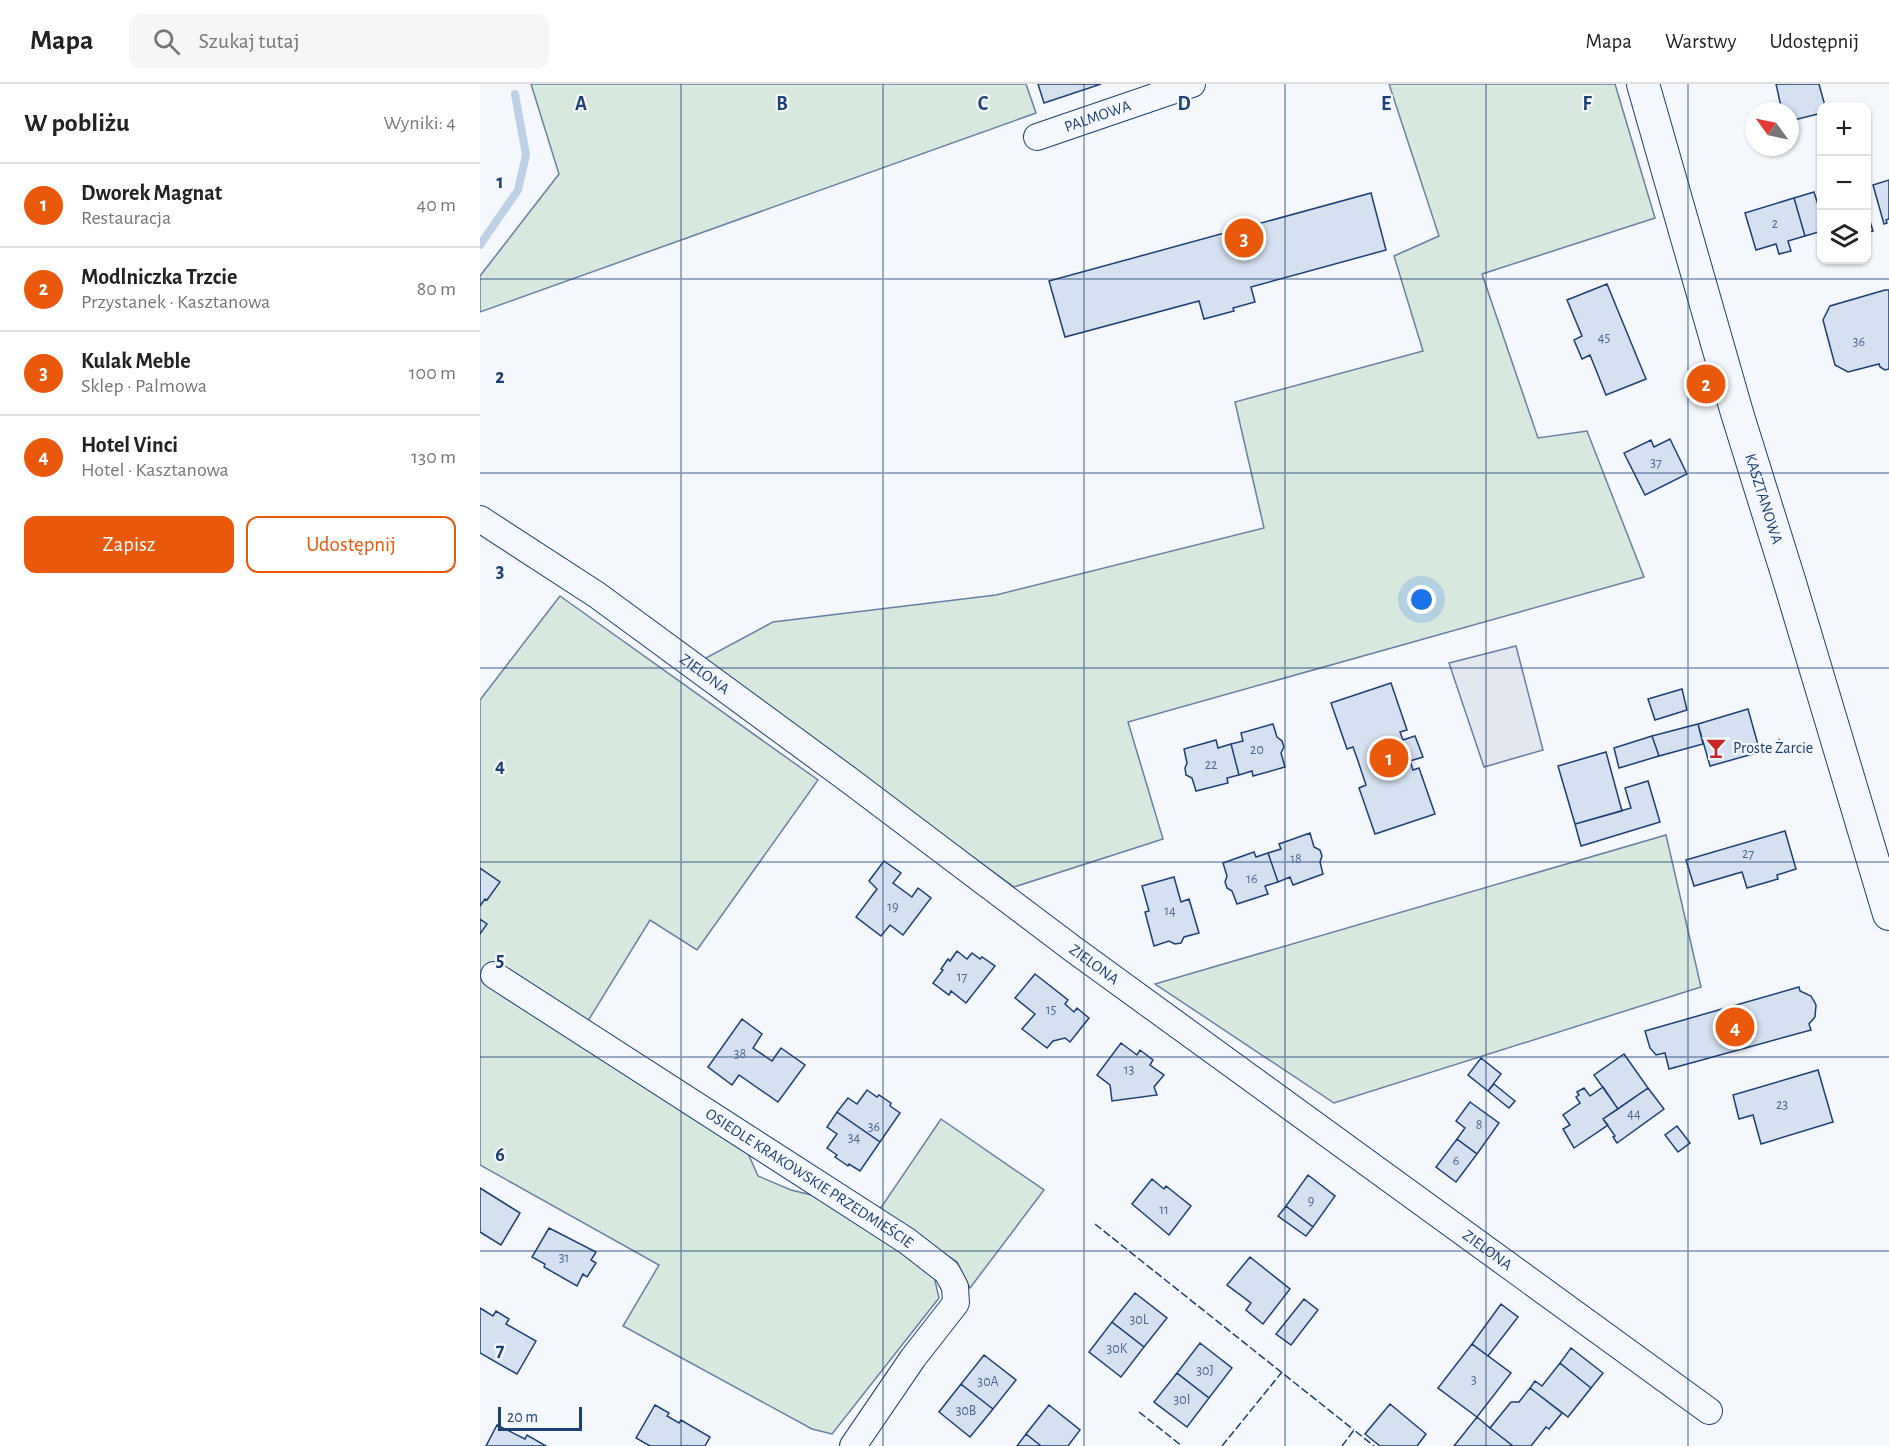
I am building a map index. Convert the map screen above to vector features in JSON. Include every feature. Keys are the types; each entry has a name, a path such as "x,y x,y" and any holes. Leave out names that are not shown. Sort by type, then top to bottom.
{"street":[{"name":"PALMOWA","path":"1036,137 1192,84"},
{"name":"KASZTANOWA","path":"1643,84 1737,413 1889,914"},
{"name":"ZIELONA","path":"480,519 597,595 849,780 1073,949 1709,1411"},
{"name":"OSIEDLE KRAKOWSKIE PRZEDMIEŚCIE","path":"494,975 907,1240 947,1272 955,1287 956,1303 914,1358 853,1446"}],"shaded area":[{"path":"531,84 1026,84 1036,113 480,312 480,276 559,174"},
{"path":"1389,84 1615,84 1655,218 1482,274 1538,438 1587,431 1644,577 1128,722 1163,839 1014,887 702,660 773,622 996,595 1264,528 1235,402 1423,351 1394,256 1439,236"},
{"path":"560,596 818,780 697,950 650,920 575,1042 747,1151 758,1176 791,1190 832,1200 934,1276 939,1298 832,1434 812,1429 623,1326 659,1265 480,1165 480,700"},
{"path":"1516,646 1543,750 1484,767 1449,663"},
{"path":"1666,835 1701,987 1334,1103 1155,984"},
{"path":"941,1119 1044,1190 970,1288 957,1262 880,1209"}],"building":[{"path":"1038,84 1101,84 1044,103"},
{"path":"1776,84 1819,84 1824,102 1817,102 1817,114 1799,119 1799,102 1780,102"},
{"path":"1889,180 1889,219 1884,224 1873,185"},
{"path":"1814,192 1817,202 1817,232 1805,236 1794,198"},
{"path":"1371,193 1386,250 1251,287 1255,302 1233,308 1234,311 1204,319 1199,301 1065,337 1049,281"},
{"path":"1794,198 1805,236 1788,241 1791,251 1779,254 1776,244 1756,250 1745,213"},
{"path":"1607,284 1646,379 1606,395 1590,355 1582,359 1574,340 1582,336 1567,300"},
{"path":"1889,290 1889,369 1885,370 1879,364 1848,372 1835,365 1823,320 1830,306"},
{"path":"1670,439 1687,474 1645,495 1624,453 1651,440 1654,447"},
{"path":"1391,683 1407,730 1400,732 1403,740 1415,736 1423,757 1410,761 1413,770 1419,768 1435,814 1375,834 1359,788 1366,785 1357,758 1353,747 1347,749 1331,703"},
{"path":"1682,689 1687,710 1655,720 1648,699"},
{"path":"1748,709 1760,752 1710,766 1698,724"},
{"path":"1273,724 1277,737 1282,741 1284,747 1281,753 1285,767 1253,776 1252,771 1239,775 1231,744 1243,741 1241,733"},
{"path":"1698,724 1703,744 1659,756 1652,736"},
{"path":"1652,736 1659,756 1619,768 1614,748"},
{"path":"1216,740 1218,748 1231,744 1239,775 1227,778 1228,783 1196,791 1192,778 1186,775 1187,763 1184,749"},
{"path":"1606,752 1622,811 1575,824 1558,766"},
{"path":"1648,781 1660,822 1581,846 1575,824 1631,808 1625,788"},
{"path":"1785,831 1796,869 1777,875 1778,879 1747,888 1742,872 1694,886 1686,860"},
{"path":"1310,833 1314,847 1320,850 1322,856 1320,862 1323,874 1293,885 1290,877 1278,882 1268,853 1281,849 1279,844"},
{"path":"1254,852 1256,857 1268,853 1278,882 1265,886 1268,894 1237,904 1232,891 1227,888 1225,882 1227,876 1223,863"},
{"path":"884,861 901,873 893,883 912,897 918,888 931,898 903,935 890,925 881,936 856,917 877,889 869,881"},
{"path":"480,868 500,882 480,906"},
{"path":"1174,877 1181,902 1189,899 1199,933 1184,937 1181,943 1175,944 1169,941 1154,946 1145,912 1149,911 1142,886"},
{"path":"480,919 487,924 480,934"},
{"path":"957,951 967,959 972,953 995,966 966,1003 951,991 949,995 933,983 948,959 950,961"},
{"path":"1035,974 1068,1000 1065,1004 1074,1012 1077,1008 1089,1018 1070,1042 1065,1038 1053,1041 1047,1048 1022,1029 1035,1014 1015,998"},
{"path":"1799,987 1800,991 1811,996 1816,1005 1815,1017 1809,1024 1811,1030 1669,1069 1665,1053 1656,1055 1650,1048 1645,1031"},
{"path":"742,1019 762,1034 753,1048 772,1061 781,1048 805,1065 778,1102 739,1075 732,1085 708,1067"},
{"path":"1121,1043 1137,1055 1140,1050 1153,1060 1150,1065 1164,1075 1154,1087 1157,1095 1112,1101 1110,1085 1097,1075"},
{"path":"1624,1054 1648,1088 1618,1109 1594,1075"},
{"path":"1481,1058 1501,1074 1488,1091 1468,1075"},
{"path":"1818,1070 1833,1122 1761,1144 1753,1115 1739,1119 1733,1095"},
{"path":"1494,1084 1515,1101 1509,1108 1488,1091"},
{"path":"1603,1087 1618,1109 1603,1119 1608,1125 1574,1148 1563,1129 1570,1125 1563,1115 1580,1103 1576,1097 1579,1095 1577,1092 1584,1088 1590,1096"},
{"path":"1648,1088 1664,1109 1617,1143 1603,1119"},
{"path":"867,1090 891,1103 890,1106 900,1113 880,1142 837,1112 848,1098 857,1104"},
{"path":"1470,1102 1499,1123 1477,1154 1457,1139 1465,1128 1456,1121"},
{"path":"837,1112 880,1142 860,1171 835,1157 837,1155 827,1148 837,1134 827,1127"},
{"path":"1677,1126 1690,1143 1678,1152 1665,1135"},
{"path":"1457,1139 1477,1154 1456,1182 1436,1167"},
{"path":"1308,1175 1335,1196 1313,1227 1286,1206"},
{"path":"1152,1179 1164,1189 1166,1186 1191,1206 1169,1235 1132,1204"},
{"path":"480,1188 520,1213 501,1245 480,1232"},
{"path":"1286,1206 1313,1227 1306,1236 1278,1216"},
{"path":"549,1228 596,1252 591,1260 596,1263 587,1277 583,1274 577,1286 544,1267 545,1264 532,1257"},
{"path":"1250,1257 1290,1289 1263,1324 1246,1310 1251,1303 1227,1285"},
{"path":"1135,1293 1167,1318 1144,1347 1112,1322"},
{"path":"1304,1299 1318,1310 1291,1345 1276,1334"},
{"path":"1501,1304 1518,1317 1488,1356 1472,1344"},
{"path":"480,1308 493,1316 496,1311 509,1319 506,1324 536,1341 517,1374 480,1353"},
{"path":"1112,1322 1144,1347 1121,1377 1089,1352"},
{"path":"1200,1343 1232,1368 1209,1398 1177,1373"},
{"path":"1472,1344 1511,1373 1477,1417 1438,1388"},
{"path":"1571,1348 1603,1373 1591,1388 1560,1363"},
{"path":"984,1355 1016,1380 993,1409 961,1384"},
{"path":"1560,1363 1591,1388 1568,1417 1530,1388 1535,1381 1542,1386"},
{"path":"1177,1373 1209,1398 1187,1427 1154,1402"},
{"path":"961,1384 993,1409 970,1437 939,1412"},
{"path":"1530,1388 1562,1413 1549,1429 1546,1427 1531,1446 1513,1446 1490,1428 1511,1402 1519,1402"},
{"path":"1390,1404 1426,1434 1417,1446 1380,1446 1365,1434"},
{"path":"655,1405 669,1413 667,1416 679,1423 681,1420 710,1437 705,1446 650,1446 636,1438"},
{"path":"1049,1405 1080,1430 1068,1446 1041,1446 1026,1434"},
{"path":"1477,1417 1490,1428 1513,1446 1454,1446"},
{"path":"497,1425 525,1439 527,1435 546,1446 486,1446"},
{"path":"1026,1434 1041,1446 1017,1446"}],"waterway":[{"path":"480,245 518,190 526,155 515,94"}],"fence":[{"path":"1095,1224 1354,1430"},
{"path":"1222,1446 1282,1372"},
{"path":"1139,1412 1182,1446"},
{"path":"1342,1446 1354,1430 1374,1446"}],"place":[{"name":"Kulak Meble","path":"1244,238"},
{"name":"Modlniczka Trzcie","path":"1706,384"},
{"name":"Proste Żarcie","path":"1716,748"},
{"name":"Dworek Magnat","path":"1389,758"},
{"name":"Hotel Vinci","path":"1735,1027"}]}
